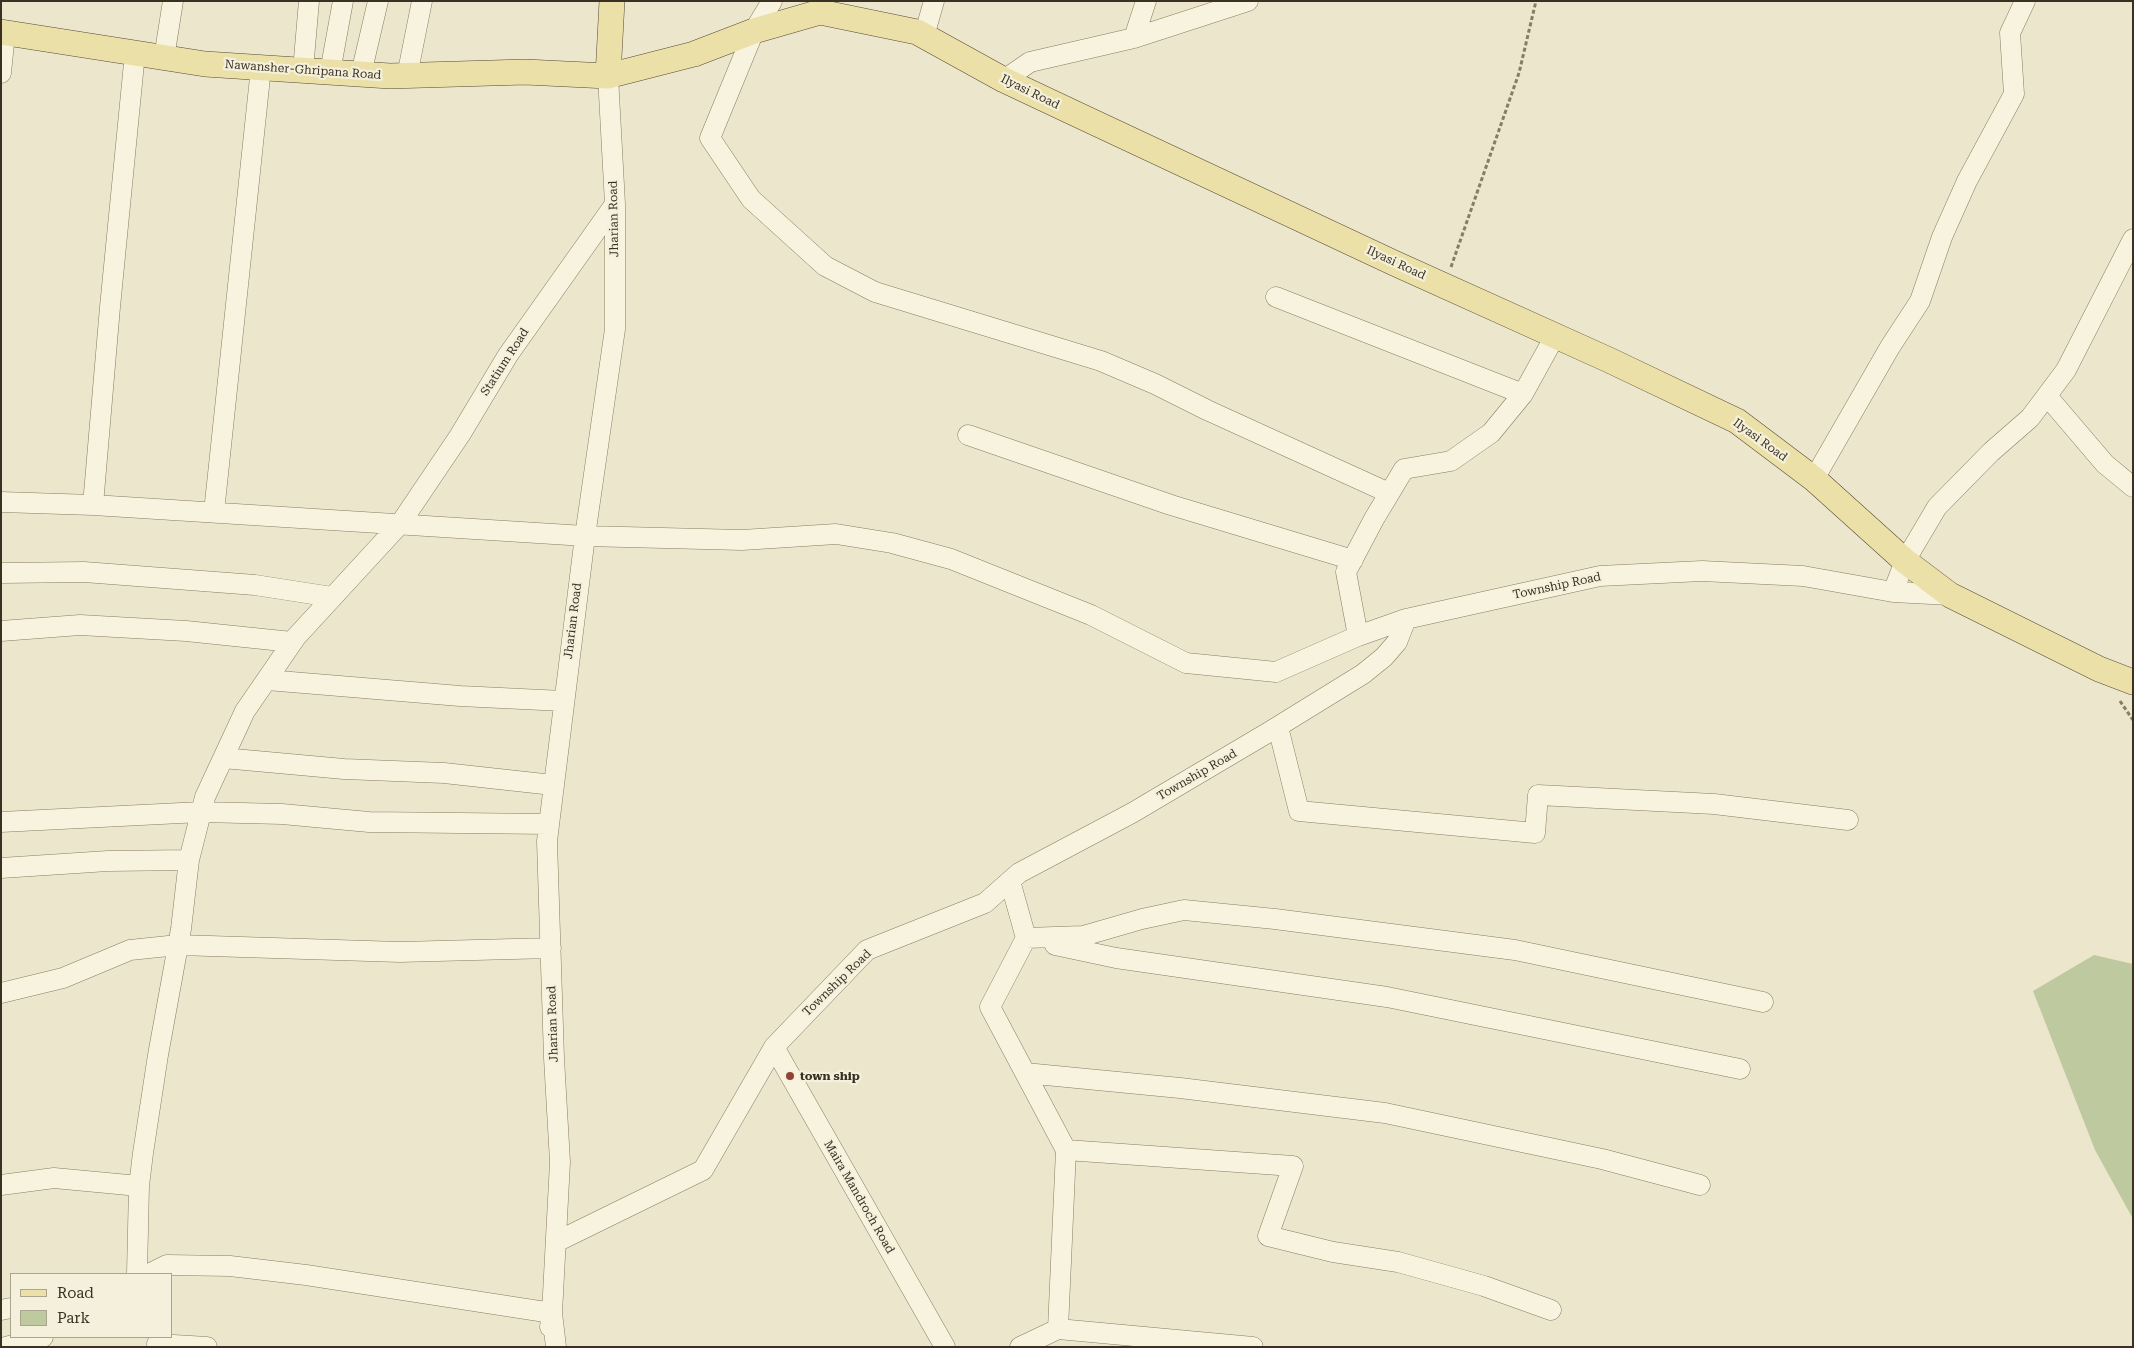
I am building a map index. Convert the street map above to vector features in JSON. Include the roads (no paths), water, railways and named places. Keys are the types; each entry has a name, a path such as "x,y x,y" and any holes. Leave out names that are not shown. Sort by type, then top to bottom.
{"main road":[{"name":"Jharian Road","path":"608,76 612,1"},
{"name":"Ilyasi Road","path":"608,76 694,54 754,31 820,12 917,32 1004,80 1737,421 1814,479 1905,561 1950,595 2099,669 2133,682"},
{"name":"Nawansher-Ghripana Road","path":"3,32 205,64 407,76 525,72 608,76"}],"street":[{"path":"164,58 173,1"},
{"path":"303,70 310,1"},
{"path":"330,72 343,1"},
{"path":"361,74 378,1"},
{"path":"407,76 422,1"},
{"path":"772,1 754,31 710,138 751,199 825,266 875,292 1101,361 1155,384 1207,410 1389,493"},
{"path":"924,36 934,1"},
{"path":"1134,38 1146,1"},
{"path":"1004,80 1030,62 1134,38 1248,1"},
{"path":"1814,479 1886,355 1920,301 1942,238 1967,181 2014,94 2010,33 2025,1"},
{"path":"1,73 3,32"},
{"path":"93,505 110,307 136,53"},
{"path":"214,512 261,68"},
{"name":"Jharian Road","path":"552,1314 560,1162 554,1058 547,841 584,536 615,329 615,204 608,76"},
{"name":"Statium Road","path":"147,1273 139,1186 158,1055 178,944 189,860 205,797 245,711 292,642 400,524 460,435 508,355 615,204"},
{"path":"1893,592 1905,561 1937,507 1991,452 2030,418 2066,370 2127,263 2133,239"},
{"path":"1276,297 1523,394"},
{"path":"1358,636 1346,572 1404,469 1451,461 1491,433 1523,394 1555,336"},
{"path":"2047,396 2105,464 2133,487"},
{"path":"968,436 1171,504 1353,560"},
{"path":"1,502 214,512 584,536 742,540 836,534 892,543 951,559 1091,615 1186,663 1276,672 1358,636 1406,619"},
{"name":"Township Road","path":"556,1242 704,1170 774,1047 867,950 985,903 1019,873 1132,813 1363,674 1384,657 1397,642 1406,619 1600,576 1702,571 1803,576 1893,592 1950,595"},
{"path":"1,572 84,572 255,585 332,597"},
{"path":"1,631 80,625 186,631 292,642"},
{"path":"267,680 460,696 563,700"},
{"path":"1278,726 1300,811 1535,833 1538,795 1714,804 1848,820"},
{"path":"223,758 344,769 444,773 554,785"},
{"path":"1,822 201,812 282,814 368,822 549,824"},
{"path":"1,868 108,861 189,860"},
{"path":"1010,881 1026,938 990,1007 1066,1150 1058,1329"},
{"path":"1026,938 1083,936 1142,919 1184,910 1275,919 1515,950 1763,1002"},
{"path":"1026,938 1116,958 1387,997 1740,1070"},
{"path":"1,993 63,978 130,950 178,944 400,952 550,948"},
{"name":"Maira Mandroch Road","path":"774,1047 945,1347"},
{"path":"1025,1073 1180,1088 1385,1113 1602,1159 1700,1185"},
{"path":"1066,1150 1292,1166 1268,1236 1333,1252 1398,1262 1484,1286 1551,1310"},
{"path":"1,1185 54,1178 139,1186"},
{"path":"149,1273 167,1265 230,1266 306,1275 552,1314"},
{"path":"546,1347 552,1314"},
{"path":"552,1314 556,1347"},
{"path":"1020,1347 1058,1329 1253,1347"},
{"path":"6,1347 39,1338"},
{"path":"157,1342 207,1347"}],"place":[{"name":"town ship","path":"790,1076"}]}
